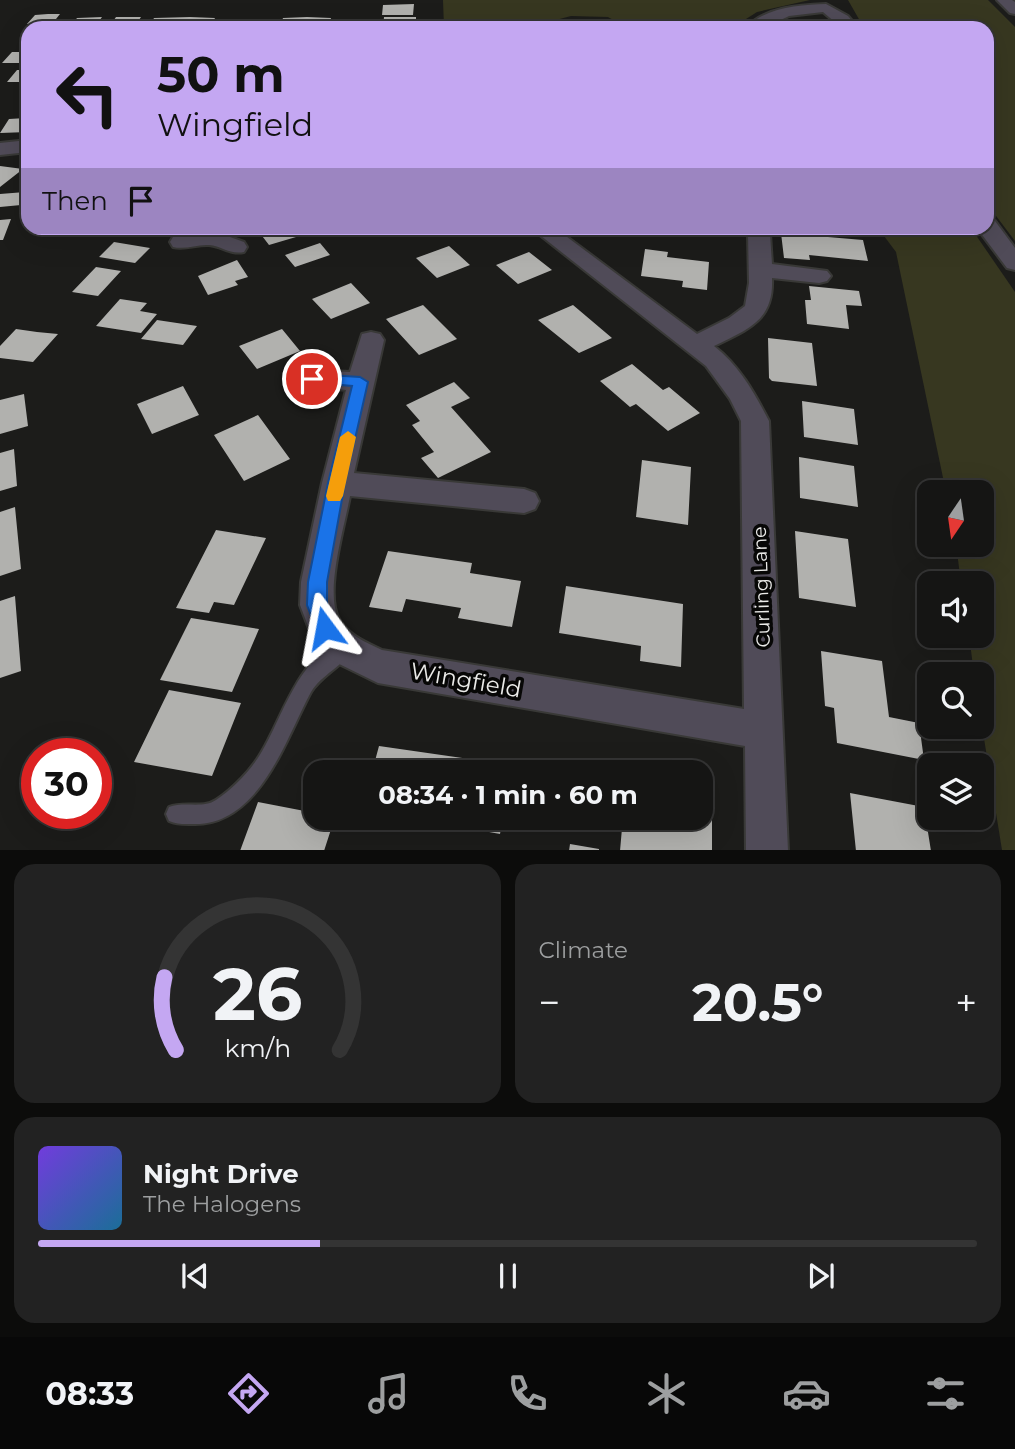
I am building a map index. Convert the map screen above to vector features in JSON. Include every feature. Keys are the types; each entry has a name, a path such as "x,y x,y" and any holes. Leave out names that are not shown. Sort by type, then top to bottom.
{"street":[{"path":"1004,0 1015,10"},
{"path":"763,21 799,9 830,4 845,21"},
{"path":"0,149 21,147"},
{"path":"181,242 209,235"},
{"path":"220,235 236,247"},
{"name":"Curling Lane","path":"551,235 695,345 726,372 755,421 767,850"},
{"path":"695,345 738,324 757,309 761,298 759,235"},
{"path":"994,235 1015,263"},
{"path":"761,270 819,276"},
{"name":"Wingfield","path":"371,340 337,483 318,582 317,605 325,628 343,649 378,666 765,731"},
{"path":"312,379 360,382"},
{"path":"337,483 524,501"}],"lane":[{"path":"176,814 208,814 222,808 239,794 267,762 306,684 319,668 343,649"}],"shaded area":[{"path":"443,0 810,0 757,12 743,21 615,21 608,17 571,16 552,21 444,21"},
{"path":"848,0 988,0 1015,27 1015,241 994,213 994,21 860,21"},
{"path":"883,235 976,235 1015,292 1015,850 1002,850 994,800 994,753 986,753 984,739 994,739 994,662 972,662 971,648 994,648 994,571 959,571 958,557 994,557 994,480 944,480 896,252"}],"building":[{"path":"414,4 413,15 382,15 383,5"},
{"path":"60,14 54,21 30,21 35,15"},
{"path":"102,17 99,21 75,21 77,18"},
{"path":"116,17 141,17 138,21 113,21"},
{"path":"384,17 416,17 416,21 384,21"},
{"path":"154,18 215,18 213,21 152,21"},
{"path":"283,18 331,18 330,21 282,21"},
{"path":"12,52 21,52 21,63 2,63"},
{"path":"17,70 21,70 21,82 7,82"},
{"path":"21,118 21,132 0,133 9,119"},
{"path":"0,166 21,169 21,171 0,187"},
{"path":"21,192 21,205 0,207 0,194"},
{"path":"11,219 3,240 0,240 0,220"},
{"path":"261,235 296,237 269,245"},
{"path":"781,235 804,235 863,240 868,261 809,255 810,260 784,258"},
{"path":"114,242 150,248 135,263 99,257"},
{"path":"320,243 330,255 295,267 285,255"},
{"path":"449,246 470,265 437,278 416,258"},
{"path":"645,249 668,252 667,257 709,262 707,290 682,287 683,281 641,276"},
{"path":"529,252 552,270 518,284 496,265"},
{"path":"237,260 248,277 235,281 238,285 208,295 198,276"},
{"path":"96,267 121,271 98,296 72,292"},
{"path":"351,283 370,303 331,319 312,299"},
{"path":"809,286 859,291 862,306 846,305 849,329 807,324 805,300 811,300"},
{"path":"120,299 147,303 140,311 157,314 141,333 96,326"},
{"path":"423,305 457,339 419,355 386,319"},
{"path":"573,305 612,338 579,353 538,320"},
{"path":"157,320 197,326 183,345 141,339"},
{"path":"16,329 58,334 33,362 0,358 0,346"},
{"path":"282,329 300,351 257,369 239,346"},
{"path":"768,338 812,343 817,386 772,381 769,378"},
{"path":"632,364 663,390 669,387 700,413 668,431 636,404 630,407 600,381"},
{"path":"454,382 470,398 451,407 491,452 438,478 421,458 434,452 412,425 420,421 406,405"},
{"path":"183,386 199,415 152,434 137,404"},
{"path":"24,394 28,426 0,434 0,400"},
{"path":"802,401 854,409 858,445 804,437"},
{"path":"258,415 290,459 244,481 214,435"},
{"path":"14,449 17,486 0,491 0,453"},
{"path":"799,457 854,466 858,507 800,498"},
{"path":"642,460 691,467 688,525 636,517"},
{"path":"15,507 21,569 0,576 0,512"},
{"path":"216,530 266,538 234,605 214,602 209,613 176,608"},
{"path":"795,531 848,539 856,607 799,598"},
{"path":"388,551 472,563 470,573 521,581 512,627 458,618 461,608 406,599 402,612 369,607"},
{"path":"566,586 683,604 681,667 640,661 641,646 559,633"},
{"path":"15,596 21,671 0,678 0,601"},
{"path":"191,618 259,629 232,692 160,680"},
{"path":"821,651 882,661 889,717 917,723 917,739 921,739 923,753 917,753 917,759 837,743 834,708 825,706"},
{"path":"169,690 241,703 212,776 134,762"},
{"path":"379,746 476,760 375,760"},
{"path":"850,793 917,806 917,830 928,830 931,850 856,850"},
{"path":"258,802 303,811 303,830 331,830 324,850 240,850"},
{"path":"478,830 501,830 500,834"},
{"path":"622,830 712,830 712,850 620,850"},
{"path":"570,844 599,849 599,850 569,850"}],"slow traffic":[{"path":"334,496 348,437"}],"route":[{"path":"312,379 360,382 318,582 317,605 325,628"}]}
